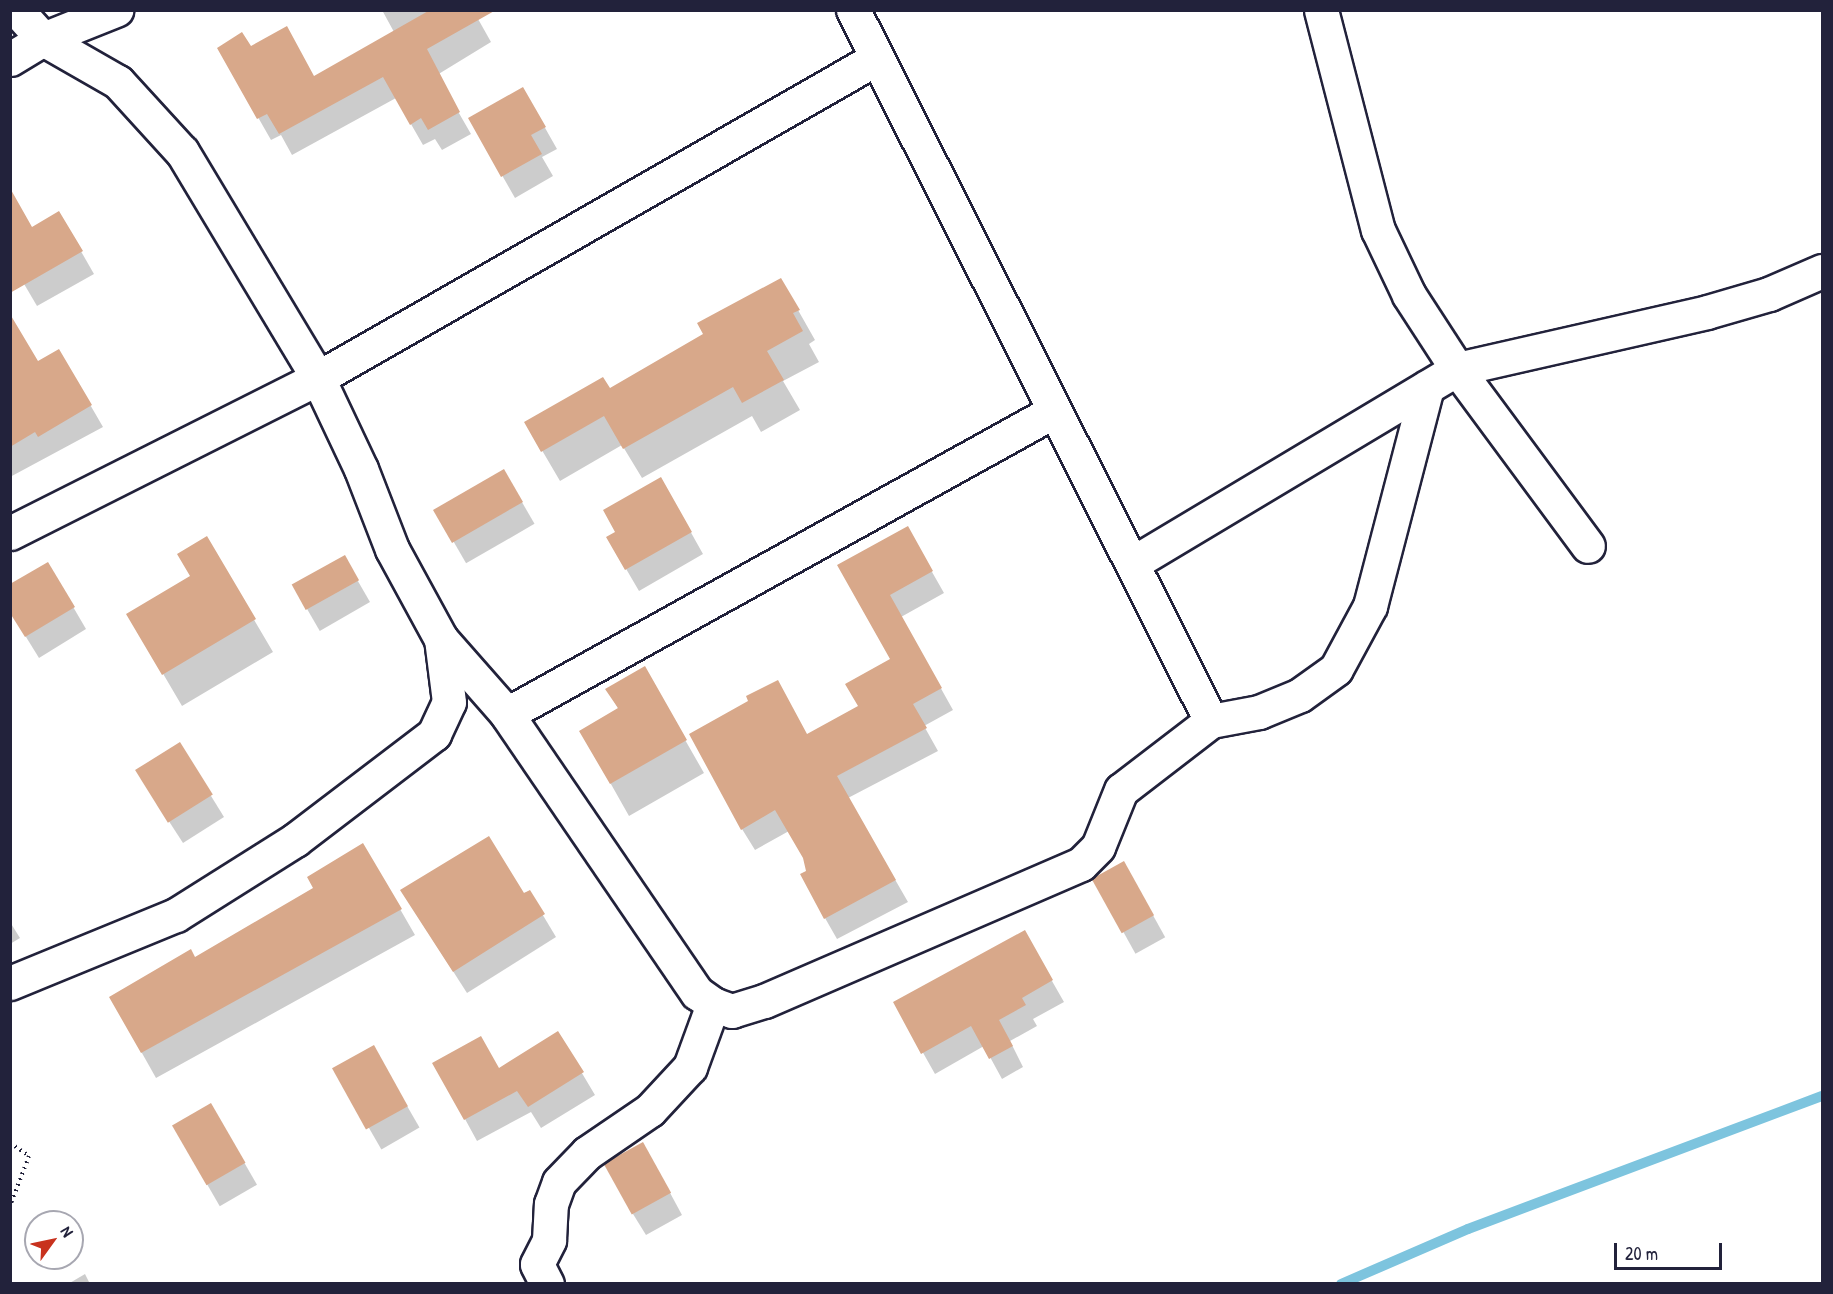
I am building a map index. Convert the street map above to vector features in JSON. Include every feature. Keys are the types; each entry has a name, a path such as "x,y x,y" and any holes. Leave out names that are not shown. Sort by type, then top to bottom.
{"street":[{"path":"17,10 43,39 118,82 182,152 318,378 361,469 392,549 441,639 507,714 697,993 713,1004 732,1011 764,1001 1081,864 1098,847 1121,790 1211,722 1258,712 1299,695 1336,669 1370,606 1428,387"},
{"path":"10,59 43,39 116,10"},
{"path":"853,10 1211,722"},
{"path":"1321,10 1378,230 1409,295 1457,369 1588,546"},
{"path":"10,533 318,378 877,58"},
{"path":"1133,563 1457,369 1707,312 1769,294 1822,271"},
{"path":"507,714 1054,411"},
{"path":"10,983 176,915 295,840 434,734 449,702 441,639"},
{"path":"547,1284 537,1264 549,1240 551,1204 560,1182 587,1153 650,1110 690,1067 713,1004"}],"path":[{"path":"10,1143 29,1156 10,1206"}],"building":[{"path":"430,10 496,10 427,49 460,112 428,130 421,118 410,125 383,77 279,134 267,114 257,119 217,48 242,32 251,46 287,26 314,76"},
{"path":"523,87 546,127 531,135 542,154 501,177 468,118"},
{"path":"10,188 32,227 59,211 83,251 10,293"},
{"path":"781,278 800,310 793,313 803,331 767,351 784,380 742,403 733,387 623,449 604,416 541,452 524,422 603,377 610,388 703,334 697,323"},
{"path":"10,314 38,361 59,349 92,405 38,437 35,432 10,447"},
{"path":"504,469 523,502 452,543 433,510"},
{"path":"661,477 692,532 625,570 606,537 615,532 603,510"},
{"path":"908,526 933,571 890,595 942,688 913,704 927,728 837,776 896,880 824,919 800,874 806,871 803,858 775,810 741,830 689,734 748,701 746,696 778,680 807,734 858,706 845,684 890,659 837,565"},
{"path":"207,536 256,619 162,675 126,614 190,576 177,554"},
{"path":"345,555 359,580 306,610 292,585"},
{"path":"48,562 75,607 25,637 10,613 10,584"},
{"path":"645,666 687,740 610,784 579,731 618,708 605,689"},
{"path":"180,742 213,795 168,823 135,770"},
{"path":"489,836 524,893 530,890 545,914 453,972 400,890"},
{"path":"363,843 402,909 141,1053 109,997 191,949 195,957 313,888 307,877"},
{"path":"1124,861 1154,915 1122,933 1092,879"},
{"path":"1025,930 1053,980 1022,998 1026,1005 999,1020 1013,1046 989,1059 971,1026 921,1054 893,1002"},
{"path":"558,1031 584,1072 528,1107 517,1091 464,1120 432,1063 481,1036 499,1068"},
{"path":"374,1045 408,1106 366,1129 332,1068"},
{"path":"211,1103 246,1163 207,1185 172,1126"},
{"path":"643,1142 671,1193 632,1215 604,1164"}],"waterway":[{"path":"1341,1284 1468,1229 1822,1096"}]}
